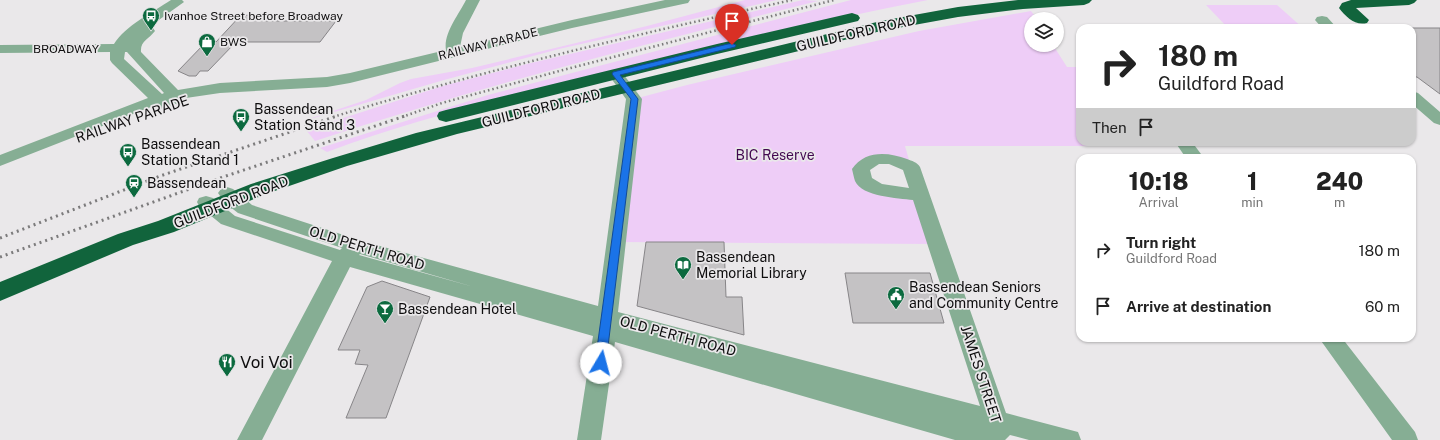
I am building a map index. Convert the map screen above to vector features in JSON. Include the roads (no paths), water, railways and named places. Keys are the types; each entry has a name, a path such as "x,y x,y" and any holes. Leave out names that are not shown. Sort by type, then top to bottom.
{"highway":[{"name":"GUILDFORD ROAD","path":"621,81 823,24 956,0"},
{"name":"GUILDFORD ROAD","path":"0,292 126,239 136,231 219,200 261,180 447,116 881,26 958,12 1023,4 1084,0"},
{"path":"1360,20 1347,8 1347,6 1351,3 1409,0"}],"street":[{"path":"454,52 452,48 453,39 473,0"},
{"name":"RAILWAY PARADE","path":"0,161 170,100 256,91 292,84 327,82 350,78 652,3 683,0"},
{"path":"170,100 117,60 125,48 134,44 178,1"},
{"name":"BROADWAY","path":"0,49 125,48"},
{"path":"589,440 606,324 634,99 621,81"},
{"path":"1416,99 1440,120"},
{"name":"RAILWAY PARADE","path":"0,166 170,100"},
{"name":"JAMES STREET","path":"920,195 997,434"},
{"name":"OLD PERTH ROAD","path":"219,200 228,220 350,252 997,434 1068,440"},
{"path":"249,440 350,252"},
{"path":"1333,342 1406,440"}],"railway":[{"path":"333,117 504,68 792,0"},
{"path":"402,117 442,103 563,70 834,0"},
{"path":"0,238 160,176 337,116"},
{"path":"0,257 223,177 405,116"}],"place":[{"name":"Ivanhoe Street before Broadway","path":"151,31"},
{"name":"BWS","path":"207,57"},
{"name":"Bassendean Station Stand 3","path":"241,132"},
{"name":"Bassendean Station Stand 1","path":"128,167"},
{"name":"Bassendean","path":"134,198"},
{"name":"Bassendean Memorial Library","path":"683,280"},
{"name":"Bassendean Seniors and Community Centre","path":"896,310"},
{"name":"Bassendean Hotel","path":"385,324"},
{"name":"Voi Voi","path":"227,377"}],"park label":[{"name":"BIC Reserve","path":"775,155"}]}
